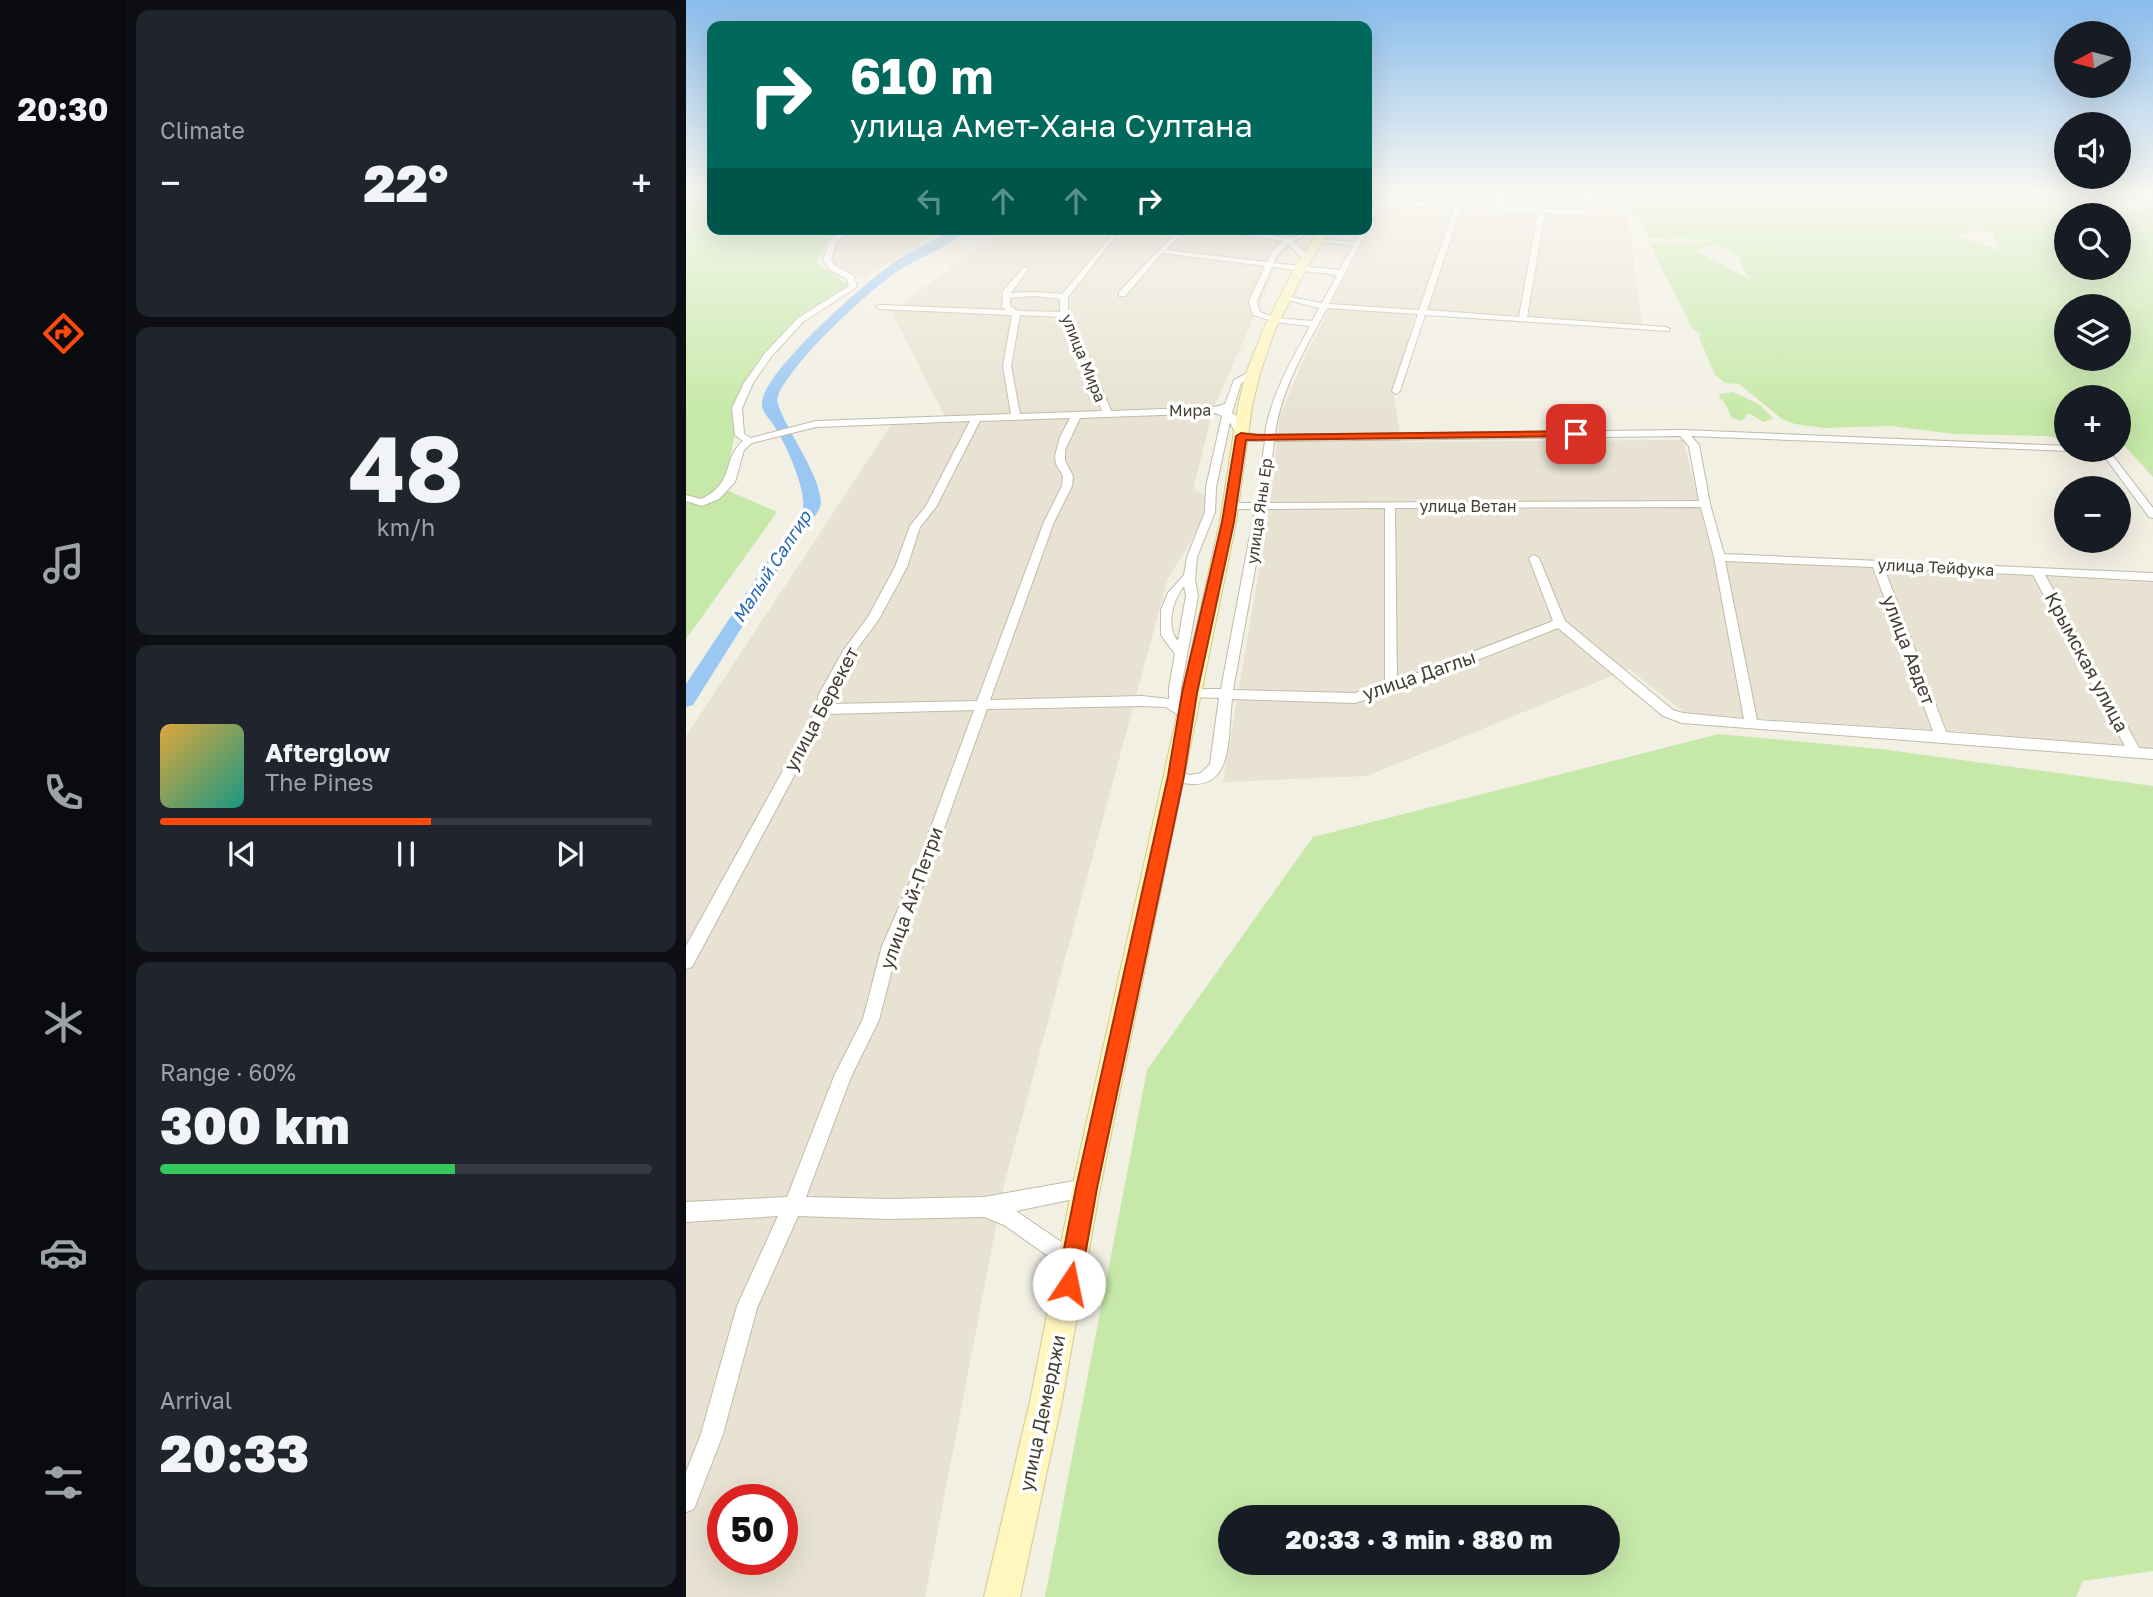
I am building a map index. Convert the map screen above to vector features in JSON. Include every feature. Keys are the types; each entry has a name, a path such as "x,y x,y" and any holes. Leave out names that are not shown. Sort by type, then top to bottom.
{"main road":[{"name":"улица Демерджи","path":"1002,1597 1046,1401 1086,1188 1176,776 1184,704 1231,506 1241,436 1234,408 1253,373 1284,298 1301,267"}],"street":[{"path":"749,441 740,435 736,410 762,364 787,330 810,313 839,299 852,287 851,278 832,267"},
{"name":"улица Мира","path":"1088,267 1064,297 1064,315 1085,356 1107,413"},
{"path":"1122,294 1146,267"},
{"path":"1269,267 1253,301 1256,313 1275,320 1316,324"},
{"path":"1320,267 1342,273"},
{"name":"улица Яны Ер","path":"1176,776 1190,780 1205,778 1217,766 1226,695 1261,507 1272,419 1292,367 1345,267"},
{"path":"1396,391 1437,267"},
{"path":"1520,320 1524,316 1532,267"},
{"path":"1016,313 1006,307 1007,291 1024,269"},
{"path":"1007,296 1034,294 1064,297"},
{"path":"1284,298 1307,304 1667,329"},
{"path":"880,307 1064,315"},
{"path":"1015,414 1007,366 1016,313"},
{"path":"1184,704 1175,688 1192,596 1189,576 1192,558 1210,512 1211,487 1234,408"},
{"name":"Мира","path":"1107,413 1234,408"},
{"path":"686,498 702,503 715,498 730,482 740,449 749,441 794,430 829,423 1107,413"},
{"path":"998,418 1015,414 1107,413"},
{"name":"улица Ай-Петри","path":"686,1500 712,1434 747,1306 793,1206 844,1074 871,1020 890,946 921,873 1049,522 1068,483 1068,476 1060,461 1060,452 1070,424 1077,415"},
{"name":"улица Берекет","path":"686,962 823,709 824,696 847,654 873,619 901,567 915,526 931,507 976,419"},
{"path":"1683,433 1694,444 1751,722"},
{"path":"1241,436 1269,438 1683,433 2054,448"},
{"path":"2113,462 2153,515"},
{"path":"1211,487 1235,478"},
{"name":"улица Ветан","path":"1231,506 1705,504"},
{"path":"1390,506 1391,687"},
{"name":"улица Тейфука","path":"1719,557 2153,577"},
{"path":"1534,558 1560,623 1668,713 1682,718 1751,722 1850,733 1941,736 2153,754"},
{"name":"улица Авдет","path":"1877,564 1941,736"},
{"name":"Крымская улица","path":"2038,573 2135,752"},
{"path":"1181,652 1170,640 1165,626 1174,588 1180,580 1189,576"},
{"name":"улица Даглы","path":"823,709 1142,701 1184,704 1226,695 1355,698 1560,623"},
{"path":"686,1212 793,1206 888,1209 984,1207 1086,1188"},
{"path":"984,1207 1011,1218 1073,1261"}],"shaded area":[{"path":"837,267 883,267 864,278"},
{"path":"953,267 1276,267 1214,407 945,416 891,311"},
{"path":"1351,267 1635,267 1642,325 1416,309 1394,395 1401,442 1683,440 1713,559 2153,582 2153,751 1954,731 1686,714 1629,669 1367,776 1223,782 1268,518 1280,415 1305,357"},
{"path":"1212,413 1193,490 1209,496 1204,520 1168,578 1004,1184 925,1597 686,1597 686,736 892,424"}],"green space":[{"path":"686,267 822,267 849,285 797,317 741,403 724,489 777,512 686,639"},
{"path":"1661,267 1725,267 1749,279 1743,267 2054,267 2054,280 2131,280 2131,267 2153,267 2153,477 2131,453 2131,385 2054,385 2054,437 1955,434 1890,426 1824,428 1795,424 1782,419 1739,384 1725,383 1715,375 1699,337 1701,335 1692,328"},
{"path":"1733,392 1760,405 1773,418 1764,422 1748,413 1742,421 1732,418 1719,397 1720,394"},
{"path":"1719,734 1880,749 2153,786 2153,1571 2083,1581 2076,1597 1045,1597 1147,1070 1313,837"}],"waterway":[{"name":"Малый Салгир","path":"686,700 794,531 811,509 813,496 784,429 770,410 769,398 791,362 872,286 897,267"}],"route":[{"path":"1069,1284 1086,1188 1176,776 1190,693 1228,522 1241,436 1257,439 1576,434"}]}
